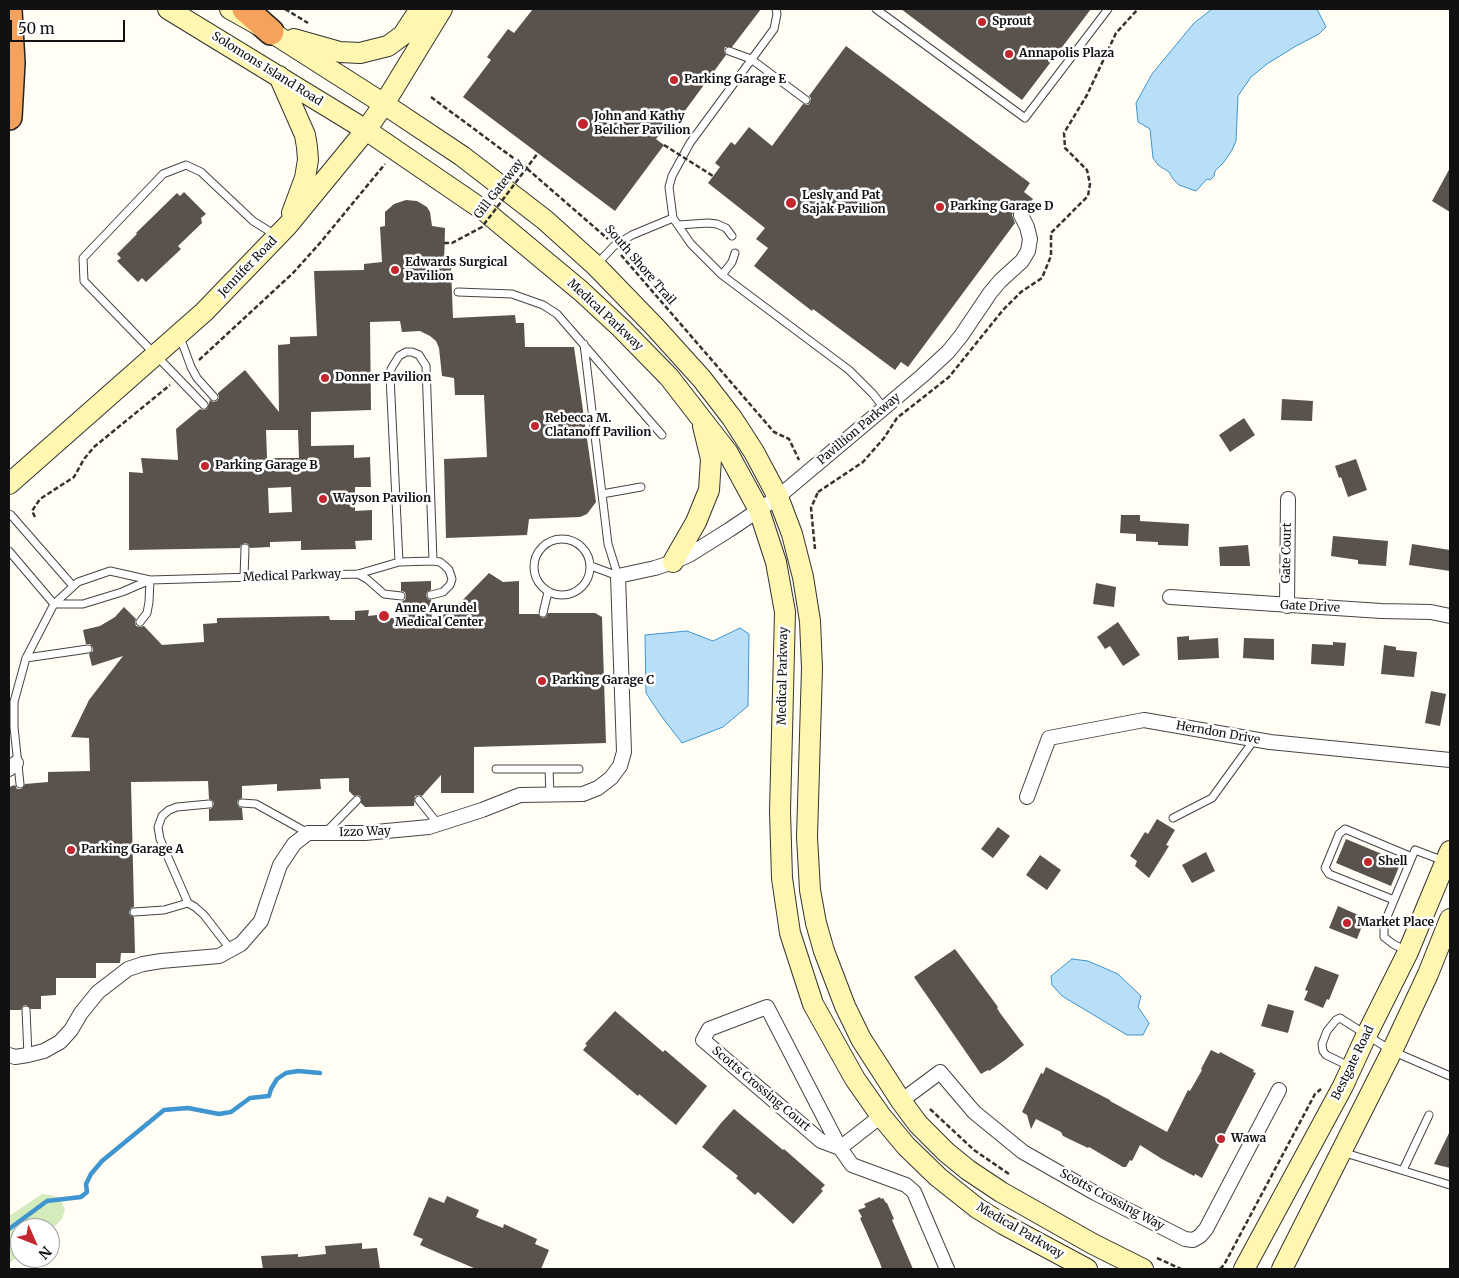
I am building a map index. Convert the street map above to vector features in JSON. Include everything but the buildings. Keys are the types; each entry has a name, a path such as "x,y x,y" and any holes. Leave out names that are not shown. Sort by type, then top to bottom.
{"highway":[{"path":"245,9 271,32"},
{"path":"9,10 12,63 9,117"}],"main road":[{"name":"Solomons Island Road","path":"168,9 366,130"},
{"path":"230,9 271,32 384,104"},
{"path":"271,32 340,52 360,53 388,46 403,35 420,9"},
{"name":"Jennifer Road","path":"9,484 211,305 283,231 366,130 442,9"},
{"path":"279,76 305,134 308,153 305,178 283,231"},
{"name":"Medical Parkway","path":"384,104 501,185 545,220 596,266 702,379 732,418 754,452 778,497 792,534 803,577 810,620 812,668 807,838 810,890 816,923 824,951 845,1006 861,1039 908,1096 918,1124 946,1152 968,1170 1001,1192 1085,1239 1150,1264"},
{"name":"Medical Parkway","path":"366,130 486,212 621,328 669,377 728,453 759,510 776,562 785,612 780,811 782,878 790,933 814,1004 851,1072 881,1116 906,1146 938,1177 977,1208 1003,1224 1088,1269"},
{"path":"673,562 696,522 709,490 711,459 700,415"},
{"name":"Bestgate Road","path":"1244,1269 1352,1068 1408,952 1448,857"},
{"path":"1282,1269 1392,1051 1428,974 1450,918"}],"street":[{"name":"Pavillion Parkway","path":"618,576 655,568 689,555 759,510 778,497 948,352 1000,281 1022,261 1028,251 1030,239 1021,215"},
{"name":"Gate Court","path":"1286,606 1288,500"},
{"name":"Izzo Way","path":"308,833 365,833 428,828 520,795 583,794 598,788 611,778 620,766 624,752 618,576"},
{"name":"Gate Drive","path":"1170,597 1286,606 1431,612 1450,616"},
{"name":"Herndon Drive","path":"1027,797 1049,738 1144,720 1254,740 1450,760"},
{"path":"9,1055 28,1055 44,1051 60,1042 98,992 128,969 161,961 219,956 245,940 261,921 280,866 294,844 308,833"},
{"name":"Scotts Crossing Court","path":"767,1007 840,1148 821,1141 703,1040 709,1029 767,1007"},
{"name":"Scotts Crossing Way","path":"908,1096 940,1072 974,1112 1023,1152 1095,1193 1185,1239 1193,1240 1206,1229 1279,1090"},
{"path":"881,1116 840,1148 852,1165 906,1185 914,1192 947,1269"}],"lane":[{"path":"776,9 774,29 690,143 672,176 669,187 673,218 691,244 722,275 849,370 874,394 884,408"},
{"path":"876,9 1025,118 1108,9"},
{"path":"729,51 751,59 806,100"},
{"path":"204,405 84,281 83,258 163,174 186,164 201,172 253,221 283,231"},
{"path":"596,266 614,246 632,235 673,218"},
{"path":"678,225 717,224 726,228 732,236"},
{"path":"722,275 732,262 735,253"},
{"path":"458,292 512,294 542,305 557,314 662,435"},
{"path":"179,334 197,378 214,397"},
{"path":"584,344 608,544 618,576"},
{"path":"398,562 390,376 391,369 399,356 406,352 412,352 419,355 426,366 433,561 440,562 445,566 449,570 452,579 450,585 443,592 431,595"},
{"path":"602,494 641,487"},
{"path":"9,514 73,586"},
{"path":"567,539 579,544 585,550 591,566 586,582 574,593 558,595 548,592 539,584 534,568 538,552 550,542 567,539"},
{"path":"244,577 245,548"},
{"path":"9,551 54,604"},
{"name":"Medical Parkway","path":"20,784 13,766 14,702 26,658 54,604 78,582 110,571 150,580 358,574 398,562 433,561"},
{"path":"591,566 618,576"},
{"path":"358,574 367,579 384,594 401,596"},
{"path":"140,622 148,607 150,580"},
{"name":"Medical Parkway","path":"54,604 83,604 122,592 150,580"},
{"path":"543,614 548,592"},
{"path":"26,658 88,649"},
{"path":"1173,818 1212,798 1254,740"},
{"path":"496,769 579,769"},
{"path":"549,769 550,795"},
{"path":"326,832 357,800"},
{"path":"418,800 438,824"},
{"path":"242,803 256,804 308,833"},
{"path":"209,804 177,807 169,810 162,816 158,827 160,839 188,903 204,915 231,950"},
{"path":"1394,900 1329,874 1325,868 1339,834 1345,829 1412,857"},
{"path":"1408,952 1384,937 1384,924 1412,857 1415,850 1448,857"},
{"path":"134,912 164,910 188,903"},
{"path":"26,1010 28,1055"},
{"path":"1352,1068 1326,1055 1323,1051 1322,1044 1327,1031 1340,1018 1392,1051 1450,1076"},
{"path":"1403,1170 1429,1115"},
{"path":"1342,1152 1450,1184"}],"path":[{"name":"South Shore Trail","path":"431,97 524,166 603,233 633,271 774,432 789,439 805,473"},
{"path":"664,146 713,176"},
{"name":"Gill Gateway","path":"444,243 452,243 482,227 538,153"},
{"path":"196,362 293,273 385,164"},
{"path":"35,517 32,511 40,499 74,477 84,459 94,447 169,385"},
{"path":"817,558 811,508 818,492"},
{"path":"908,1096 930,1109 974,1150 1014,1178"},
{"path":"1150,1264 1181,1269"}],"green space":[{"path":"42,1194 60,1198 65,1210 60,1221 60,1218 10,1218 9,1264 9,1216"}],"water":[{"path":"1212,9 1317,9 1326,27 1319,34 1267,64 1251,77 1238,96 1236,141 1232,150 1215,171 1214,176 1210,180 1207,179 1196,191 1179,185 1169,172 1158,165 1153,158 1150,129 1138,122 1136,103 1152,74 1194,23"},
{"path":"740,628 749,634 748,706 723,727 682,743 646,693 645,635 687,631 713,641"},
{"path":"1072,959 1088,961 1118,974 1141,996 1138,1007 1149,1023 1143,1035 1127,1035 1062,996 1052,985 1051,976"}],"waterway":[{"path":"9,1229 47,1201 81,1197 87,1192 86,1184 91,1174 102,1161 164,1110 188,1108 219,1114 231,1112 250,1098 269,1096 277,1079 286,1073 298,1071 320,1073"}],"place":[{"name":"Sprout","path":"982,22"},
{"name":"Annapolis Plaza","path":"1009,54"},
{"name":"Parking Garage E","path":"674,80"},
{"name":"John and Kathy Belcher Pavilion","path":"583,124"},
{"name":"Lesly and Pat Sajak Pavilion","path":"791,203"},
{"name":"Parking Garage D","path":"940,207"},
{"name":"Edwards Surgical Pavilion","path":"395,270"},
{"name":"Donner Pavilion","path":"325,378"},
{"name":"Rebecca M. Clatanoff Pavilion","path":"535,426"},
{"name":"Parking Garage B","path":"205,466"},
{"name":"Wayson Pavilion","path":"323,499"},
{"name":"Anne Arundel Medical Center","path":"384,616"},
{"name":"Parking Garage C","path":"542,681"},
{"name":"Parking Garage A","path":"71,850"},
{"name":"Shell","path":"1368,862"},
{"name":"Market Place","path":"1347,923"},
{"name":"Wawa","path":"1221,1139"}]}
